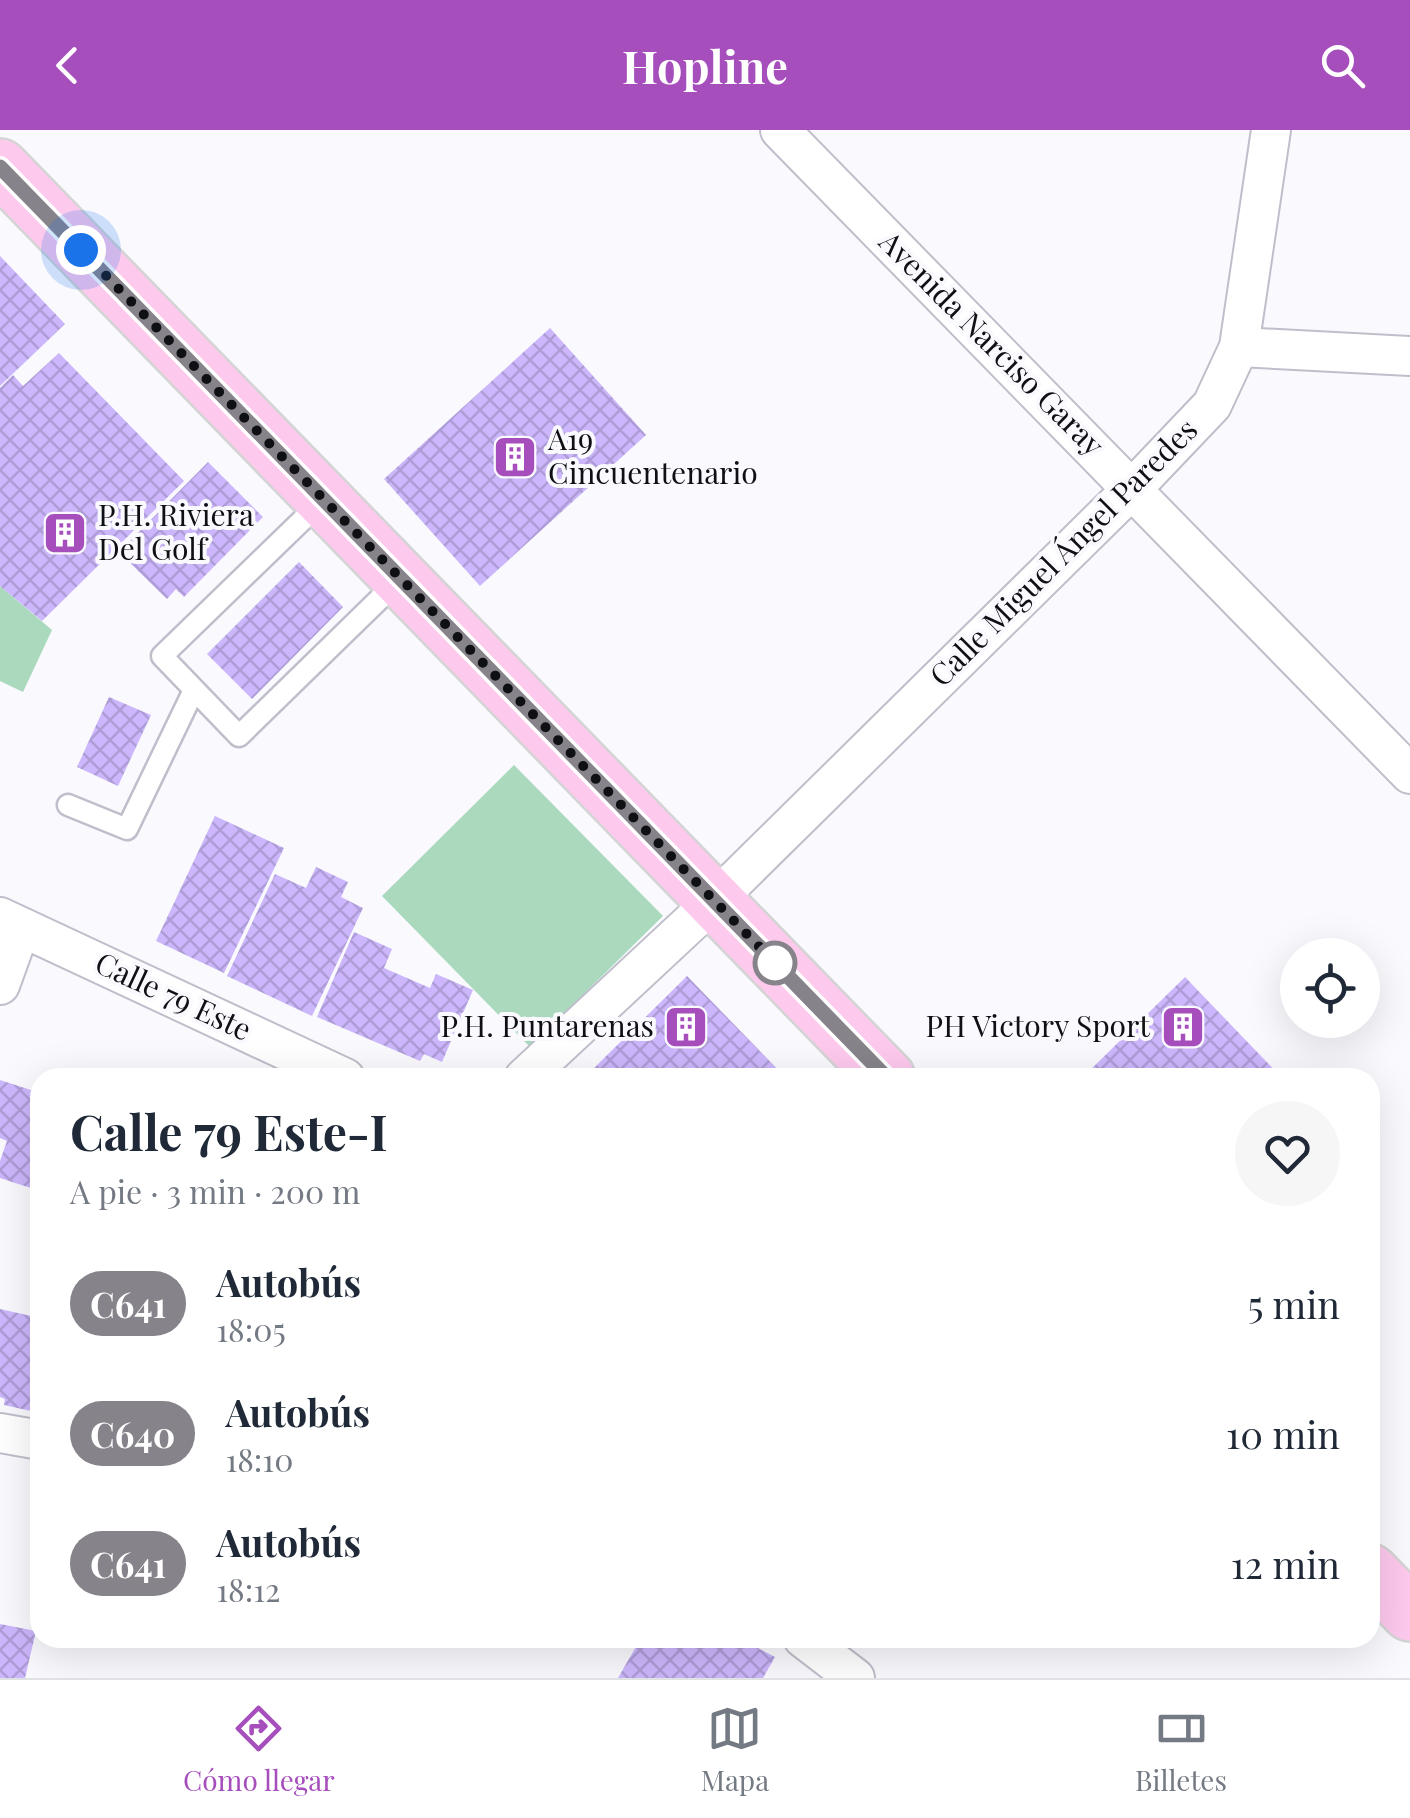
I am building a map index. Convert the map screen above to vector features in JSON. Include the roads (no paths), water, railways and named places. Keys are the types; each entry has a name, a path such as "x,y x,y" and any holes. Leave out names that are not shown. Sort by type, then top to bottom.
{"main road":[{"path":"0,167 877,1068"},
{"path":"1380,1582 1410,1613"}],"street":[{"name":"Avenida Narciso Garay","path":"780,130 1410,774"},
{"name":"Calle Miguel Ángel Paredes","path":"714,901 1133,488 1212,404 1238,347 1271,130"},
{"path":"1238,347 1410,356"},
{"path":"535,1068 714,901"},
{"path":"0,985 10,922"},
{"name":"Calle 79 Este","path":"10,922 324,1068"},
{"path":"0,1433 30,1438"},
{"path":"817,1648 855,1678"}],"lane":[{"path":"324,500 162,656 238,736 401,578"},
{"path":"68,805 127,829 194,690"}],"place":[{"name":"A19 Cincuentenario","path":"515,457"},
{"name":"P.H. Riviera Del Golf","path":"65,533"},
{"name":"P.H. Puntarenas","path":"686,1027"},
{"name":"PH Victory Sport","path":"1183,1027"}]}
